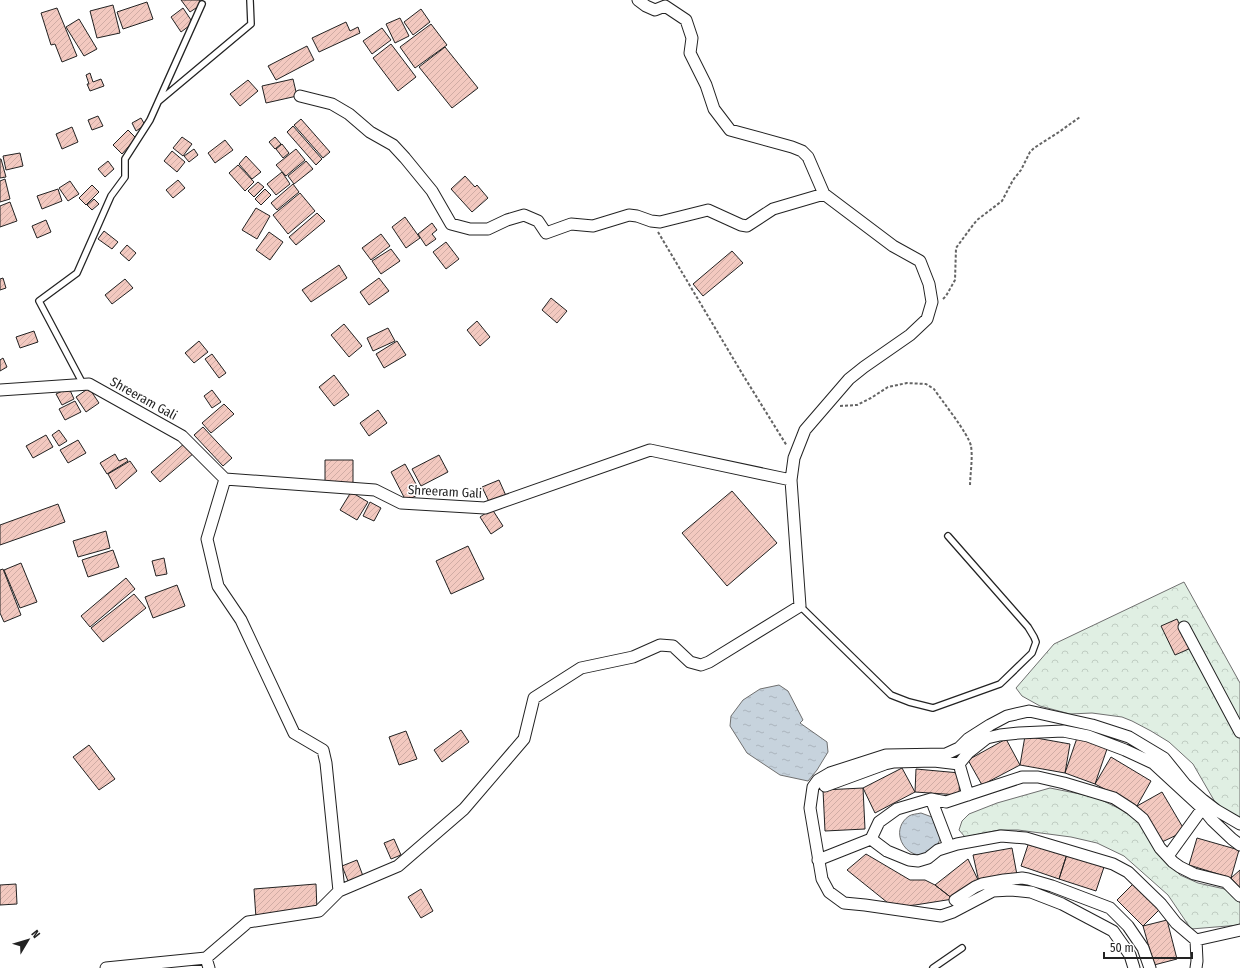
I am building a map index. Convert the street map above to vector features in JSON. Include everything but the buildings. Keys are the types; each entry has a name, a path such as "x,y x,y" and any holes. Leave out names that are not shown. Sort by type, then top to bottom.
{"street":[{"path":"106,968 208,963 248,922 319,911 339,891 398,866 464,809 524,739 534,698 581,668 633,657 660,644 673,646 690,662 701,665 709,662 800,606 791,480 794,458 805,430 849,379 910,335 927,319 932,302 929,284 920,261 893,246 824,194 808,157 802,151 730,130 714,109 706,85 690,53 692,38 686,20 665,6 655,10 638,0"},
{"path":"300,96 332,104 350,114 370,132 393,146 405,158 432,191 451,224 470,229 488,229 507,220 524,215 538,221 546,233 571,224 593,226 629,215 660,222 708,210 740,225 747,226 773,208 824,194"},
{"name":"Shreeram Gali","path":"0,390 89,384 182,436 225,479 375,490 400,503 485,508 650,450 791,480"},
{"path":"225,479 207,540 218,586 241,620 294,733 323,750 326,763 339,891"},
{"path":"1184,627 1240,732"},
{"path":"1134,968 1130,955 1114,931 1062,904 1031,892 1011,890 993,891 953,912 941,916 844,903 829,892 822,879 810,808 813,787 818,780 830,773 886,755 946,754 959,748 968,739 1007,716 1029,711 1092,726 1129,737 1164,758 1185,784 1203,800 1216,810 1240,824"},
{"path":"959,764 968,753 987,738 1019,733 1063,731 1082,734 1125,750 1153,763 1240,845"},
{"path":"825,786 894,762 934,761 959,764"},
{"path":"959,764 968,795"},
{"path":"818,860 871,839 878,822 897,809 931,799 946,802 1012,779 1022,777 1038,777 1064,782 1114,798 1143,819 1160,848 1180,867 1194,874 1226,882 1240,896"},
{"path":"931,799 949,846"},
{"path":"1168,856 1202,809"},
{"path":"871,839 887,851 909,860 918,861 928,858 938,850 949,846 1001,836 1026,838 1113,864 1128,872 1161,904 1176,923 1196,940 1196,968"},
{"path":"956,900 974,887 1004,880 1022,878 1052,886 1110,908 1128,926 1143,948 1150,968"},
{"path":"1196,940 1240,930"}],"lane":[{"path":"158,102 251,24 250,0"},
{"path":"83,384 39,301 77,273 111,196 125,177 125,159 150,120 202,4"},
{"path":"800,606 891,695 909,702 933,708 1000,684 1032,653 1036,642 1028,627 948,536"},
{"path":"932,968 962,948"}],"path":[{"path":"932,302 939,301 946,296 955,280 956,248 977,220 1002,201 1030,152 1080,117"},
{"path":"651,221 794,458"},
{"path":"825,407 858,405 888,387 907,383 926,384 934,389 966,435 971,445 970,487"}],"green space":[{"path":"1184,582 1240,683 1240,821 1215,802 1193,764 1169,742 1151,731 1122,717 1092,713 1070,714 1040,706 1022,696 1016,688 1054,644"},
{"path":"1050,788 1095,797 1137,817 1156,851 1180,875 1198,883 1229,890 1240,903 1240,925 1191,929 1168,895 1124,856 1097,843 1071,837 1018,830 999,830 965,837 959,830 962,821 969,814 997,803"}],"water":[{"path":"779,685 788,691 803,720 800,723 827,742 828,752 808,781 780,775 747,753 730,726 731,716 743,700 760,689"},
{"path":"921,813 932,817 941,838 934,849 926,854 917,855 910,852 904,846 900,831 902,823 909,816"}]}
